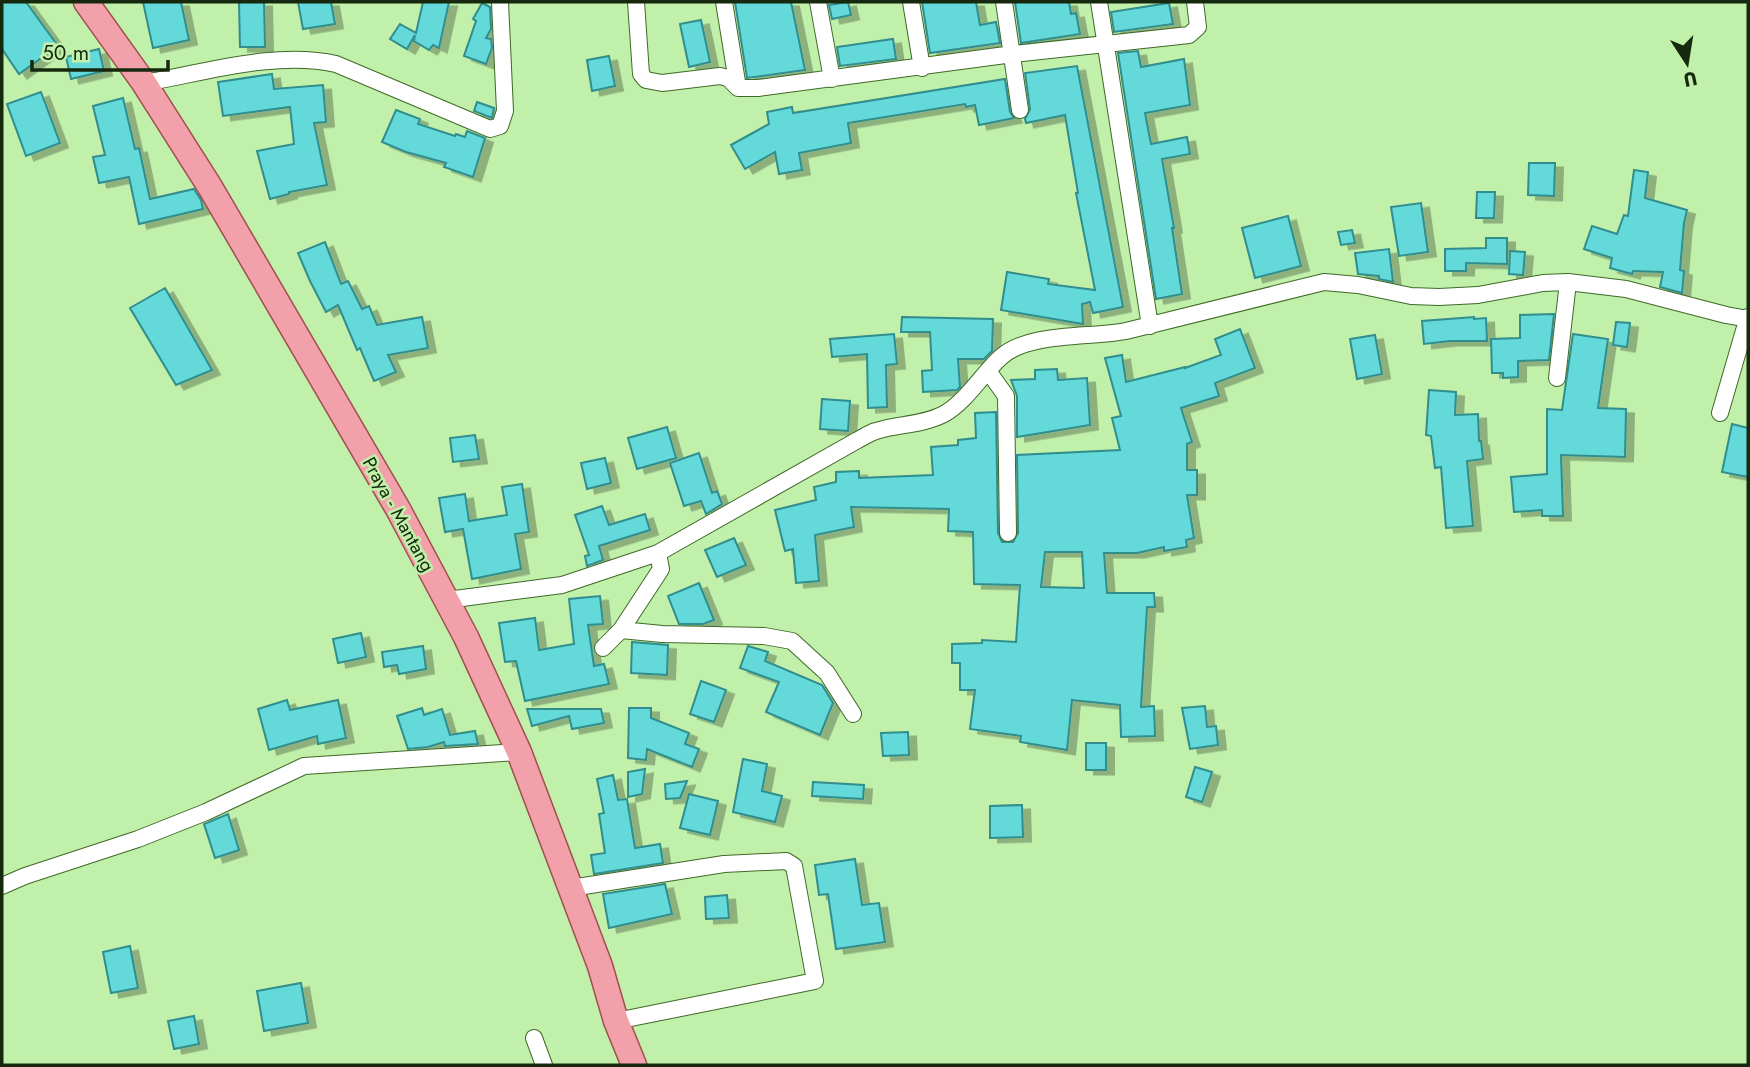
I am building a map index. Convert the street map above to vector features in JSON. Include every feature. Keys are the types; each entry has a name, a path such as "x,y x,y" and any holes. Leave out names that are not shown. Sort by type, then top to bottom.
{"main road":[{"name":"Praya - Mantang","path":"86,2 144,83 224,212 398,509 447,600 519,752 634,1065"}],"street":[{"path":"144,83 274,60 313,60 335,64 490,129 500,127 505,111 500,2"},
{"path":"636,2 643,78 662,83 722,76 738,88 770,88 1013,54 1193,33 1198,27 1195,2"},
{"path":"724,2 738,88"},
{"path":"818,2 832,79"},
{"path":"911,2 922,68"},
{"path":"1004,2 1020,110"},
{"path":"1099,2 1150,326"},
{"path":"447,600 562,585 659,552 875,431 935,418 947,412 1001,356 1013,348 1057,338 1098,336 1150,326 1324,282 1358,285 1411,296 1439,297 1478,295 1543,283 1568,282 1626,289 1726,315 1748,318 1720,413"},
{"path":"1558,378 1568,282"},
{"path":"988,371 1006,396 1008,533"},
{"path":"603,648 621,630 662,569 659,552"},
{"path":"621,630 662,634 764,636 792,641 827,673 853,714"},
{"path":"2,886 138,839 206,812 304,766 519,752"},
{"path":"571,888 724,864 786,861 794,866 816,981 616,1021"},
{"path":"534,1038 544,1065"}],"building":[{"path":"2,2 26,2 58,46 19,74 2,49"},
{"path":"143,2 181,2 189,40 153,48"},
{"path":"239,2 264,2 265,47 240,47"},
{"path":"298,2 331,2 335,24 303,29"},
{"path":"423,2 449,2 439,48 433,45 429,50 414,41 415,35 407,49 390,39 400,24 416,33"},
{"path":"735,2 791,2 805,70 747,78"},
{"path":"848,2 851,15 832,19 829,5"},
{"path":"922,2 976,2 980,25 996,22 1000,43 930,53"},
{"path":"1015,2 1069,2 1071,14 1076,13 1080,34 1021,43"},
{"path":"482,3 490,7 491,29 486,38 491,39 492,48 486,64 464,56 476,21 473,19"},
{"path":"1169,3 1173,24 1114,32 1111,12"},
{"path":"701,20 710,62 689,67 680,24"},
{"path":"893,39 896,59 840,66 837,47"},
{"path":"99,49 104,71 71,79 66,57"},
{"path":"1138,51 1141,67 1184,59 1190,105 1145,113 1151,144 1187,137 1190,154 1162,159 1182,294 1156,299 1118,53"},
{"path":"609,56 615,86 592,91 587,60"},
{"path":"1077,66 1123,307 1093,313 1090,302 1082,304 1083,324 1001,310 1007,272 1049,279 1048,284 1095,290 1076,193 1065,115 1026,123 1025,119 1030,109 1025,73"},
{"path":"272,74 274,89 323,85 326,122 314,123 327,185 289,192 270,199 257,151 294,144 290,107 223,116 218,82"},
{"path":"1005,79 1010,112 1014,118 979,125 975,105 966,107 965,104 848,123 851,143 799,153 802,170 779,174 775,152 745,169 731,145 769,124 767,112 792,107 793,113"},
{"path":"41,92 60,143 26,156 7,104"},
{"path":"123,98 135,149 139,148 150,199 194,189 203,209 139,224 129,177 99,183 93,157 105,155 93,106"},
{"path":"477,102 494,108 492,118 474,111"},
{"path":"396,110 420,119 418,124 455,136 465,137 467,131 485,138 473,177 444,167 446,163 382,142"},
{"path":"1529,163 1555,163 1554,196 1528,195"},
{"path":"1634,170 1648,172 1645,198 1687,210 1680,270 1684,271 1682,293 1660,287 1663,272 1633,271 1632,274 1610,268 1612,258 1584,249 1592,226 1617,234 1624,215 1628,216"},
{"path":"1477,192 1495,192 1494,218 1476,218"},
{"path":"1421,203 1428,252 1399,256 1391,207"},
{"path":"1288,216 1301,266 1255,278 1242,228"},
{"path":"1352,230 1355,243 1341,245 1338,232"},
{"path":"1486,238 1507,238 1507,264 1466,263 1466,271 1445,271 1445,249 1486,248"},
{"path":"325,242 341,284 348,281 362,309 369,306 377,325 422,317 428,348 388,355 396,372 374,381 338,305 326,312 298,253"},
{"path":"1389,249 1393,282 1379,279 1379,276 1358,274 1355,253"},
{"path":"1510,251 1525,252 1523,275 1509,274"},
{"path":"165,288 212,370 176,385 130,308"},
{"path":"1554,314 1549,360 1518,361 1518,377 1503,378 1503,373 1492,373 1491,339 1520,338 1520,315"},
{"path":"902,317 993,319 992,351 984,359 958,359 960,387 957,390 923,392 922,371 932,370 930,332 901,332"},
{"path":"1486,318 1487,341 1424,344 1422,321"},
{"path":"1616,322 1630,323 1627,347 1613,345"},
{"path":"1240,329 1255,368 1215,383 1219,396 1181,408 1192,442 1187,444 1187,470 1197,470 1197,495 1187,495 1194,538 1186,540 1187,547 1164,551 1164,547 1137,553 1104,553 1107,593 1154,593 1155,607 1147,607 1141,707 1154,706 1155,736 1121,737 1120,705 1072,700 1067,750 1020,742 1021,736 970,729 975,690 960,690 960,663 952,663 952,644 982,643 982,640 1016,642 1020,585 974,584 973,532 948,531 949,509 851,507 854,527 815,535 819,581 796,583 793,549 785,551 775,510 816,500 814,487 836,482 836,472 859,471 859,478 933,475 931,447 958,445 958,440 976,438 975,413 996,412 998,533 1002,542 1013,542 1018,533 1017,455 1120,450 1112,418 1121,416 1105,358 1122,355 1126,382 1185,368 1221,355 1215,339","holes":["1045,552 1082,552 1084,588 1041,587"]},
{"path":"894,334 897,364 886,365 887,407 868,408 867,354 832,357 830,339"},
{"path":"1573,334 1608,339 1598,408 1626,409 1625,457 1561,455 1563,516 1542,516 1542,510 1514,512 1511,477 1547,474 1547,409 1562,410"},
{"path":"1375,335 1382,374 1357,379 1350,339"},
{"path":"1057,369 1058,380 1087,378 1090,425 1017,437 1017,396 1011,380 1035,379 1035,370"},
{"path":"1429,390 1456,392 1455,415 1478,414 1483,459 1467,461 1473,526 1446,528 1441,467 1435,468 1431,436 1426,435"},
{"path":"822,399 850,401 848,431 820,429"},
{"path":"1732,424 1748,428 1748,477 1722,472"},
{"path":"667,427 676,458 637,469 628,438"},
{"path":"475,435 479,459 453,462 450,438"},
{"path":"699,453 712,493 717,491 722,504 706,514 701,501 684,506 670,463"},
{"path":"605,458 611,483 587,489 581,463"},
{"path":"522,484 529,532 515,534 521,569 472,579 463,529 445,532 439,498 465,494 469,521 507,515 502,487"},
{"path":"602,506 609,525 645,514 650,530 599,546 603,560 587,566 585,556 589,555 575,515"},
{"path":"734,538 746,565 717,577 705,550"},
{"path":"699,583 714,620 703,624 679,624 668,596"},
{"path":"600,596 603,624 588,625 594,666 604,664 609,684 525,701 516,661 505,662 499,623 535,618 539,650 574,644 569,599"},
{"path":"361,633 366,657 338,663 333,639"},
{"path":"632,642 668,645 667,675 631,673"},
{"path":"423,646 426,669 399,674 397,665 384,667 382,652"},
{"path":"748,646 768,652 765,661 822,685 833,703 820,735 766,712 779,682 740,668"},
{"path":"701,681 726,690 714,722 690,714"},
{"path":"287,700 290,710 338,700 346,738 318,744 317,736 269,750 258,709"},
{"path":"1205,706 1207,727 1216,726 1218,745 1190,749 1182,708"},
{"path":"422,708 424,715 442,709 450,735 475,731 478,744 445,746 444,742 408,749 397,716"},
{"path":"629,708 651,708 651,718 689,733 685,744 699,749 692,767 647,749 646,760 628,758"},
{"path":"527,709 601,709 604,723 572,729 569,716 532,726"},
{"path":"908,732 909,755 883,756 881,733"},
{"path":"1086,743 1106,743 1106,770 1086,770"},
{"path":"743,759 767,764 762,791 782,796 775,822 733,812"},
{"path":"1195,767 1212,772 1202,802 1186,797"},
{"path":"645,769 642,794 628,797 628,772"},
{"path":"613,775 618,800 627,799 635,848 660,844 663,863 594,874 591,855 605,853 599,814 604,813 597,779"},
{"path":"687,781 680,798 666,799 665,784"},
{"path":"813,782 864,785 863,799 812,796"},
{"path":"689,794 718,801 710,835 680,828"},
{"path":"1022,805 1023,837 990,838 990,806"},
{"path":"228,814 239,850 215,858 204,824"},
{"path":"855,859 862,905 879,903 885,942 836,949 828,894 819,895 815,865"},
{"path":"665,884 672,914 609,928 603,894"},
{"path":"727,895 729,918 706,919 705,897"},
{"path":"130,946 138,988 111,993 103,952"},
{"path":"301,983 308,1023 264,1031 257,991"},
{"path":"194,1016 199,1044 174,1049 168,1021"}]}
